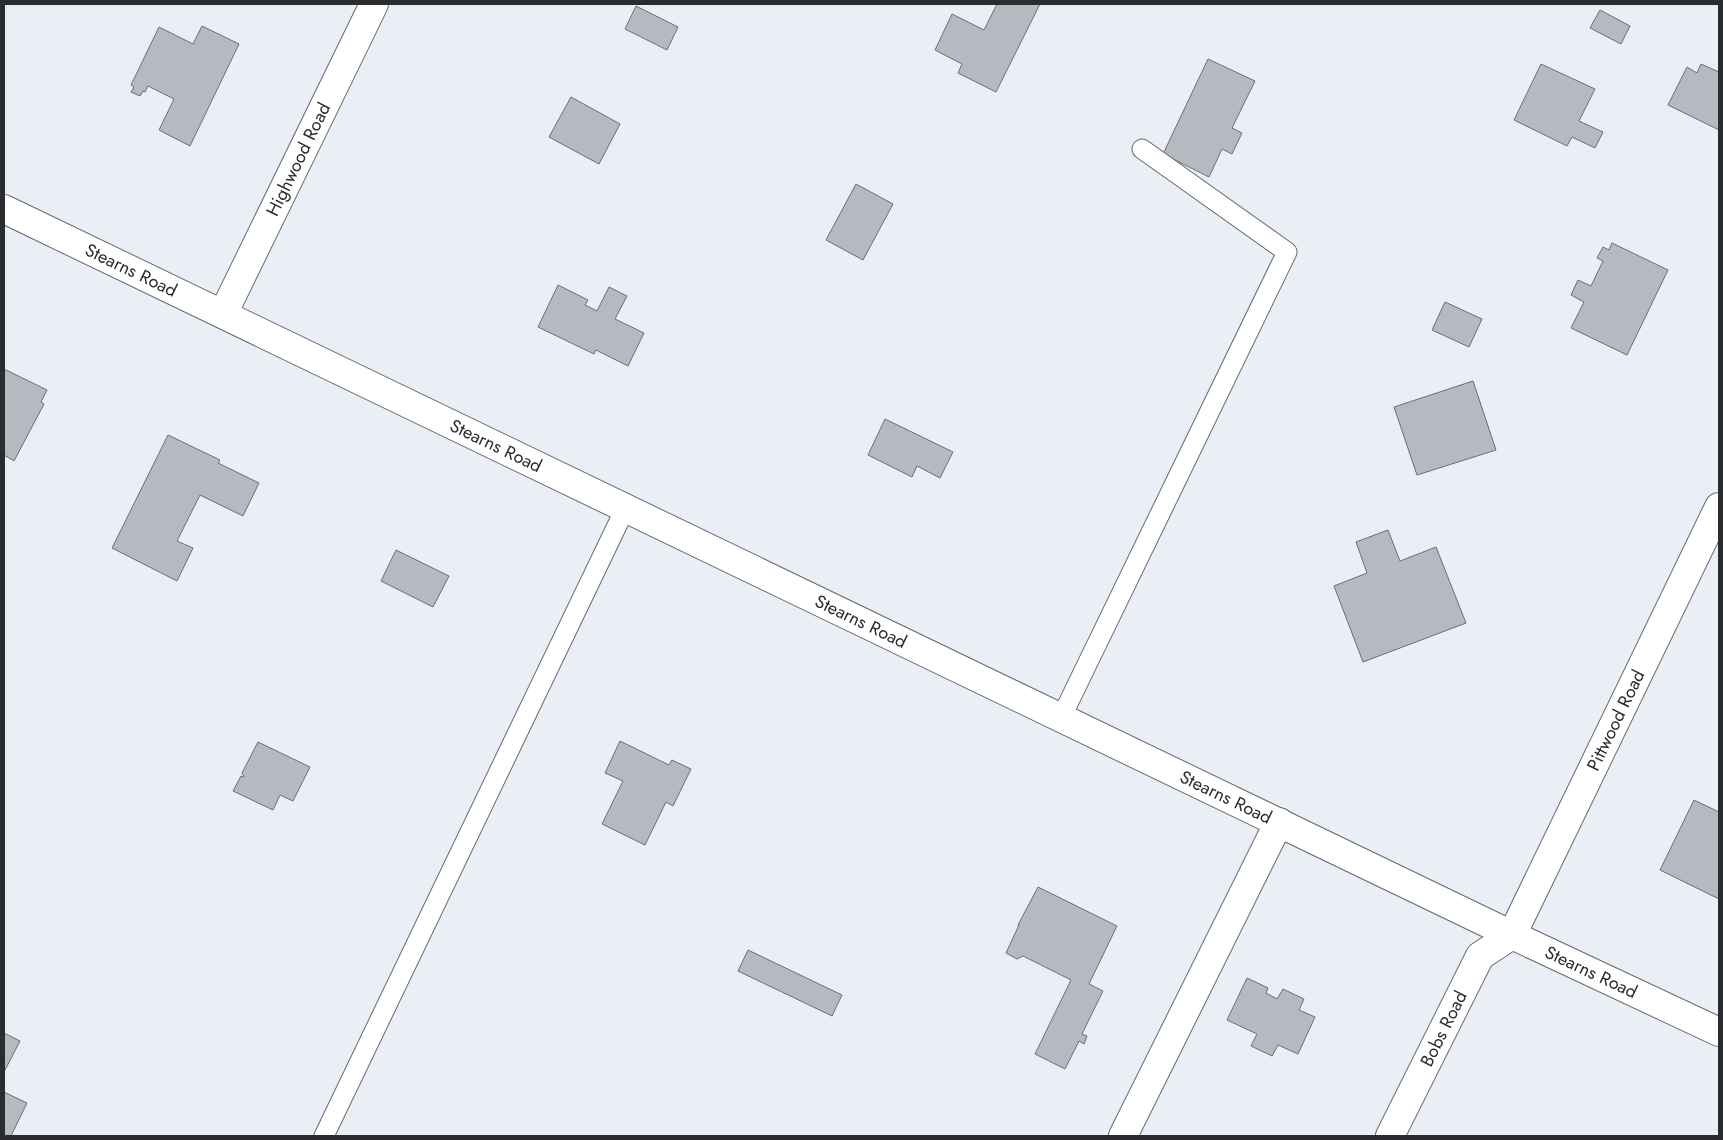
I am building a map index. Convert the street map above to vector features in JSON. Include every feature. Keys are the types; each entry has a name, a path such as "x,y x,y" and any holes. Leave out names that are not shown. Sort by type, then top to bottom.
{"street":[{"name":"Highwood Road","path":"223,314 374,4"},
{"name":"Stearns Road","path":"4,209 1512,935 1719,1032"},
{"name":"Pittwood Road","path":"1512,935 1719,507"},
{"path":"1123,1136 1279,822"},
{"name":"Bobs Road","path":"1390,1136 1480,956 1512,935"}],"lane":[{"path":"1061,718 1287,252 1142,148"},
{"path":"324,1136 625,509"}],"building":[{"path":"997,4 1040,4 996,92 958,73 962,64 935,50 952,14 984,30"},
{"path":"636,6 678,27 667,50 625,29"},
{"path":"1600,10 1630,26 1621,44 1590,28"},
{"path":"202,26 239,44 190,146 159,130 174,99 148,86 140,96 131,92 134,87 131,85 159,27 193,44"},
{"path":"1208,59 1255,81 1232,128 1242,133 1232,154 1222,149 1209,177 1163,154"},
{"path":"1541,64 1595,89 1579,121 1603,132 1595,148 1572,137 1567,146 1514,120"},
{"path":"1701,64 1719,72 1719,130 1668,105 1687,67 1697,73"},
{"path":"571,97 620,124 599,164 549,137"},
{"path":"856,184 893,204 863,260 826,240"},
{"path":"1612,243 1668,270 1627,355 1571,328 1584,302 1571,295 1578,280 1591,286 1603,261 1597,258 1603,247 1609,250"},
{"path":"558,285 588,300 585,305 597,311 609,287 627,296 615,319 644,333 628,366 596,350 594,354 538,327"},
{"path":"1445,302 1482,319 1469,347 1432,330"},
{"path":"4,369 47,390 41,402 44,404 14,461 4,455"},
{"path":"1473,381 1496,450 1417,475 1394,407"},
{"path":"885,419 953,452 940,478 917,466 912,477 868,455"},
{"path":"168,435 220,460 218,463 259,483 243,516 200,495 177,541 193,548 177,581 112,548"},
{"path":"1388,530 1400,561 1436,547 1466,623 1363,662 1334,586 1367,573 1356,542"},
{"path":"396,550 449,576 433,607 381,581"},
{"path":"620,741 669,765 672,760 691,769 673,806 666,802 645,845 602,824 623,781 605,773"},
{"path":"258,742 310,767 293,801 280,795 273,810 233,791 241,776 244,777 242,773"},
{"path":"1694,800 1719,812 1719,899 1660,870"},
{"path":"1038,887 1117,926 1089,984 1103,991 1082,1034 1087,1036 1084,1044 1079,1041 1065,1069 1035,1054 1071,980 1023,956 1017,959 1006,953"},
{"path":"748,950 842,995 832,1016 738,971"},
{"path":"1247,978 1268,988 1266,993 1277,999 1283,989 1304,999 1299,1010 1315,1017 1298,1054 1278,1045 1272,1056 1251,1046 1257,1034 1227,1020"},
{"path":"4,1033 20,1041 4,1072"},
{"path":"4,1092 27,1103 11,1136 4,1136"}]}
